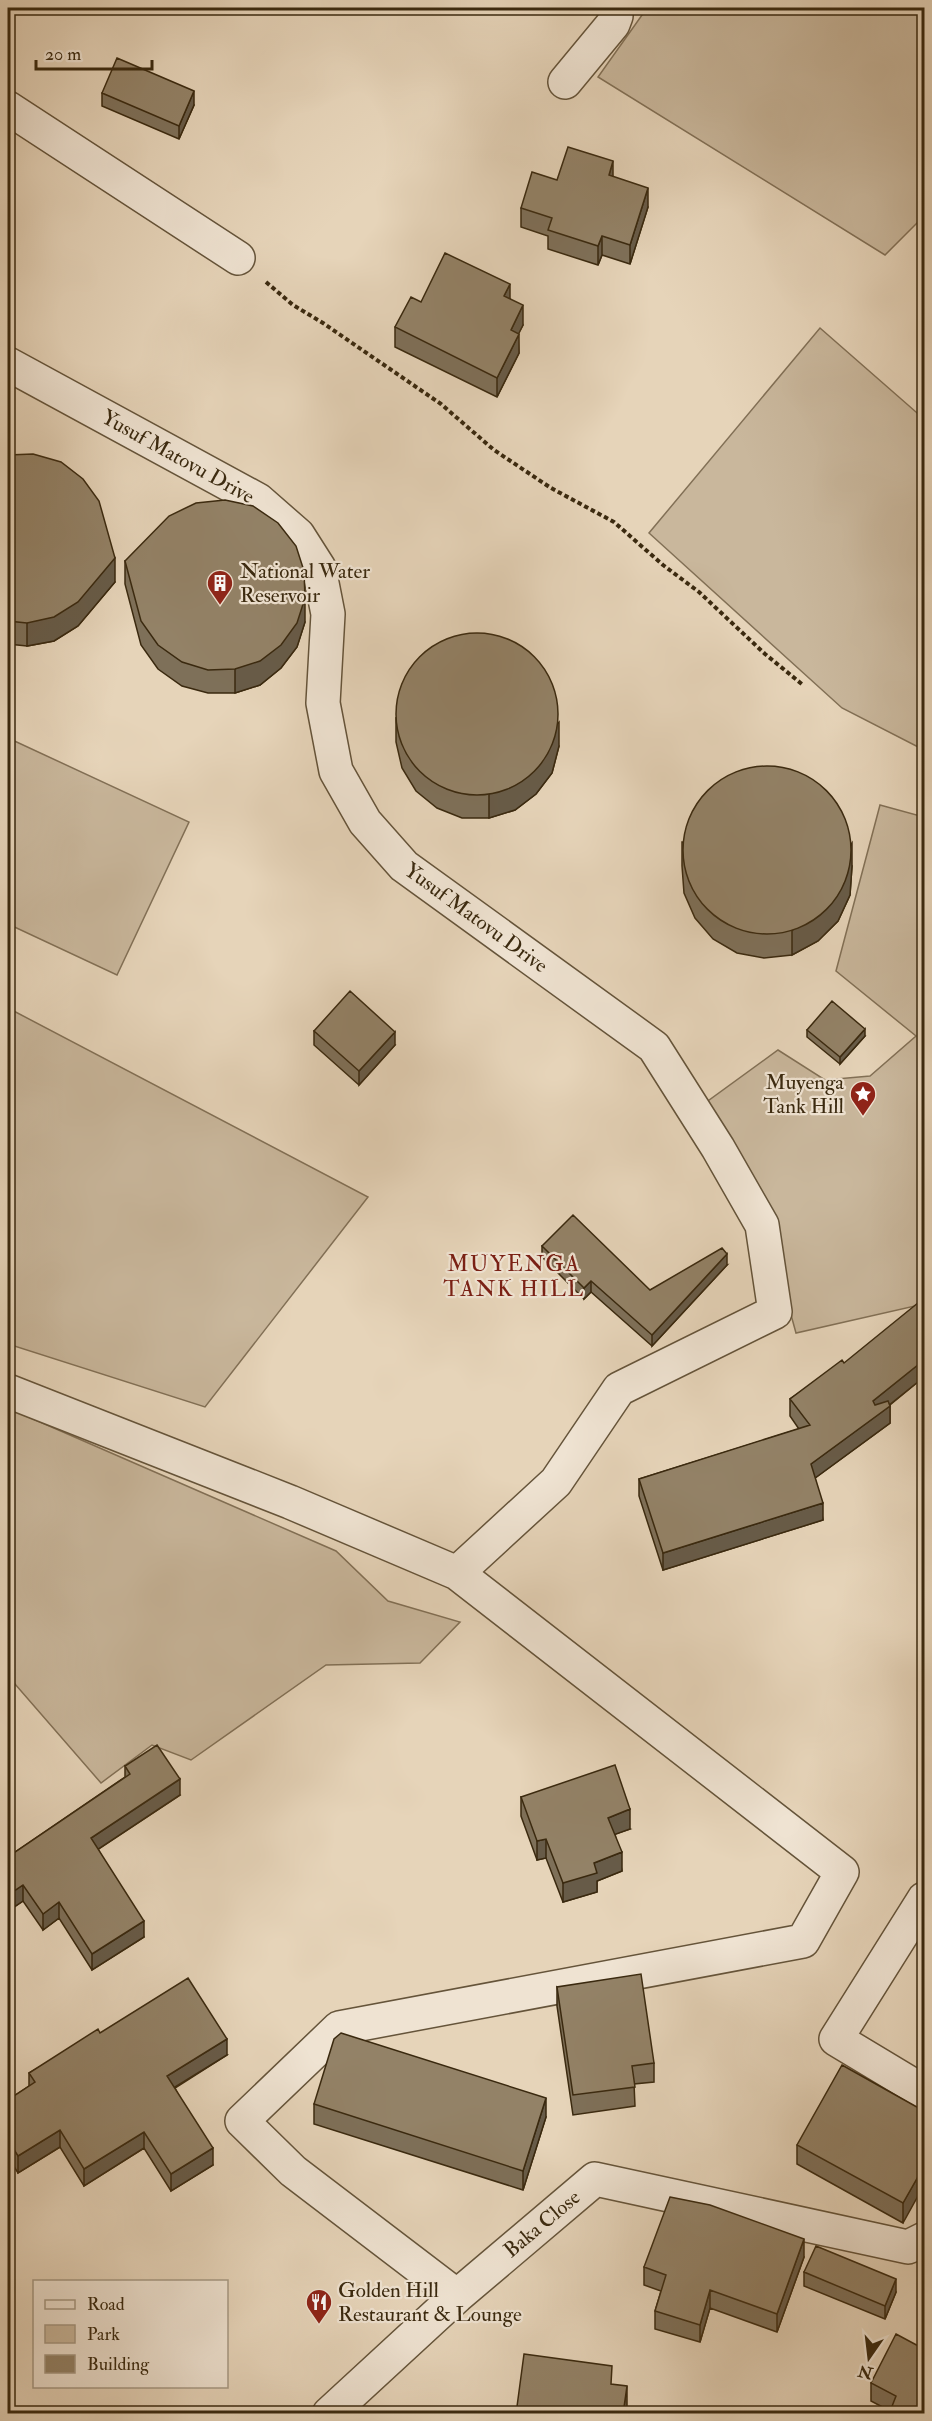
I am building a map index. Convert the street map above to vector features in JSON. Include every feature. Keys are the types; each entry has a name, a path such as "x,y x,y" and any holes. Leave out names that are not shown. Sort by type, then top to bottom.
{"street":[{"path":"565,82 613,24 616,8"},
{"path":"8,108 238,258"},
{"name":"Yusuf Matovu Drive","path":"8,364 258,500 298,536 319,568 328,614 323,703 336,771 365,822 404,866 654,1047 718,1148 762,1225 775,1312 619,1389 556,1482 457,1573"},
{"path":"8,1391 290,1502 457,1573 842,1872 803,1941 339,2028 242,2121 293,2171 457,2296"},
{"path":"924,1899 836,2039 924,2092"},
{"name":"Baka Close","path":"329,2414 457,2296 595,2179 908,2247 924,2239"}],"path":[{"path":"238,258 293,305 323,323 441,405 494,450 551,488 614,522 663,566 699,592 765,654 803,685"}],"green space":[{"path":"647,8 924,8 924,216 885,255 598,77"},
{"path":"820,328 924,419 924,750 842,708 649,533"},
{"path":"8,738 189,822 117,975 8,924"},
{"path":"880,805 924,817 924,1304 796,1333 771,1242 701,1106 778,1050 825,1080 870,1076 916,1036 836,971"},
{"path":"8,1008 368,1197 205,1407 8,1344"},
{"path":"8,1408 336,1551 388,1601 460,1622 420,1663 326,1665 191,1760 152,1745 101,1783 8,1676"}],"building":[{"path":"117,58 194,91 179,126 102,93"},
{"path":"568,147 613,161 609,175 648,188 630,245 602,236 598,246 548,230 552,218 521,208 532,172 557,180"},
{"path":"445,253 510,284 504,296 523,305 511,330 519,334 497,378 395,327 411,297 421,302"},
{"path":"33,454 61,462 83,479 99,501 115,558 78,602 54,617 27,623 8,621 8,455"},
{"name":"National Water Reservoir","path":"225,500 253,506 278,523 296,546 304,571 305,598 297,623 281,645 260,661 235,669 208,670 182,662 158,645 141,621 125,561 169,516 196,503"},
{"path":"477,633 508,639 534,657 552,683 558,714 552,745 534,771 508,789 477,795 446,789 420,771 402,745 396,714 402,683 420,657 446,639"},
{"path":"767,766 783,767 799,772 827,790 845,818 850,834 850,866 845,882 827,910 799,928 783,933 767,934 751,933 735,928 707,910 689,882 684,866 683,850 684,834 689,818 707,790 735,772 751,767"},
{"path":"350,991 395,1032 359,1071 314,1031"},
{"path":"832,1001 865,1029 840,1057 807,1030"},
{"path":"573,1215 650,1290 722,1248 727,1254 652,1335 591,1281 584,1288 542,1246"},
{"path":"924,1298 924,1360 873,1401 875,1405 888,1401 890,1406 811,1464 823,1503 663,1553 639,1479 810,1425 790,1399 842,1360 844,1363"},
{"path":"157,1745 180,1779 91,1838 144,1921 92,1954 59,1902 43,1914 23,1885 8,1895 8,1857 130,1774 125,1766"},
{"path":"615,1765 630,1809 608,1818 622,1852 594,1863 597,1873 563,1883 546,1839 537,1841 521,1797"},
{"path":"641,1974 654,2063 632,2066 635,2087 573,2095 557,1987"},
{"path":"188,1978 227,2039 167,2076 213,2148 171,2174 144,2132 84,2169 60,2130 18,2156 8,2140 8,2100 35,2082 29,2073 98,2029 100,2033"},
{"path":"341,2033 546,2098 523,2171 314,2104 334,2039"},
{"path":"842,2065 924,2111 924,2166 903,2203 797,2145"},
{"path":"670,2197 710,2205 804,2239 777,2314 710,2290 700,2325 655,2311 666,2275 644,2267"},
{"path":"816,2246 896,2279 885,2306 804,2272"},
{"path":"896,2334 924,2349 924,2414 889,2414 896,2396 871,2383"},
{"path":"524,2354 612,2366 611,2384 627,2386 623,2414 516,2414"}],"place":[{"name":"National Water Reservoir","path":"220,606"},
{"name":"Muyenga Tank Hill","path":"863,1117"},
{"name":"Golden Hill Restaurant & Lounge","path":"319,2325"}],"district":[{"name":"MUYENGA TANK HILL","path":"514,1276"}]}
